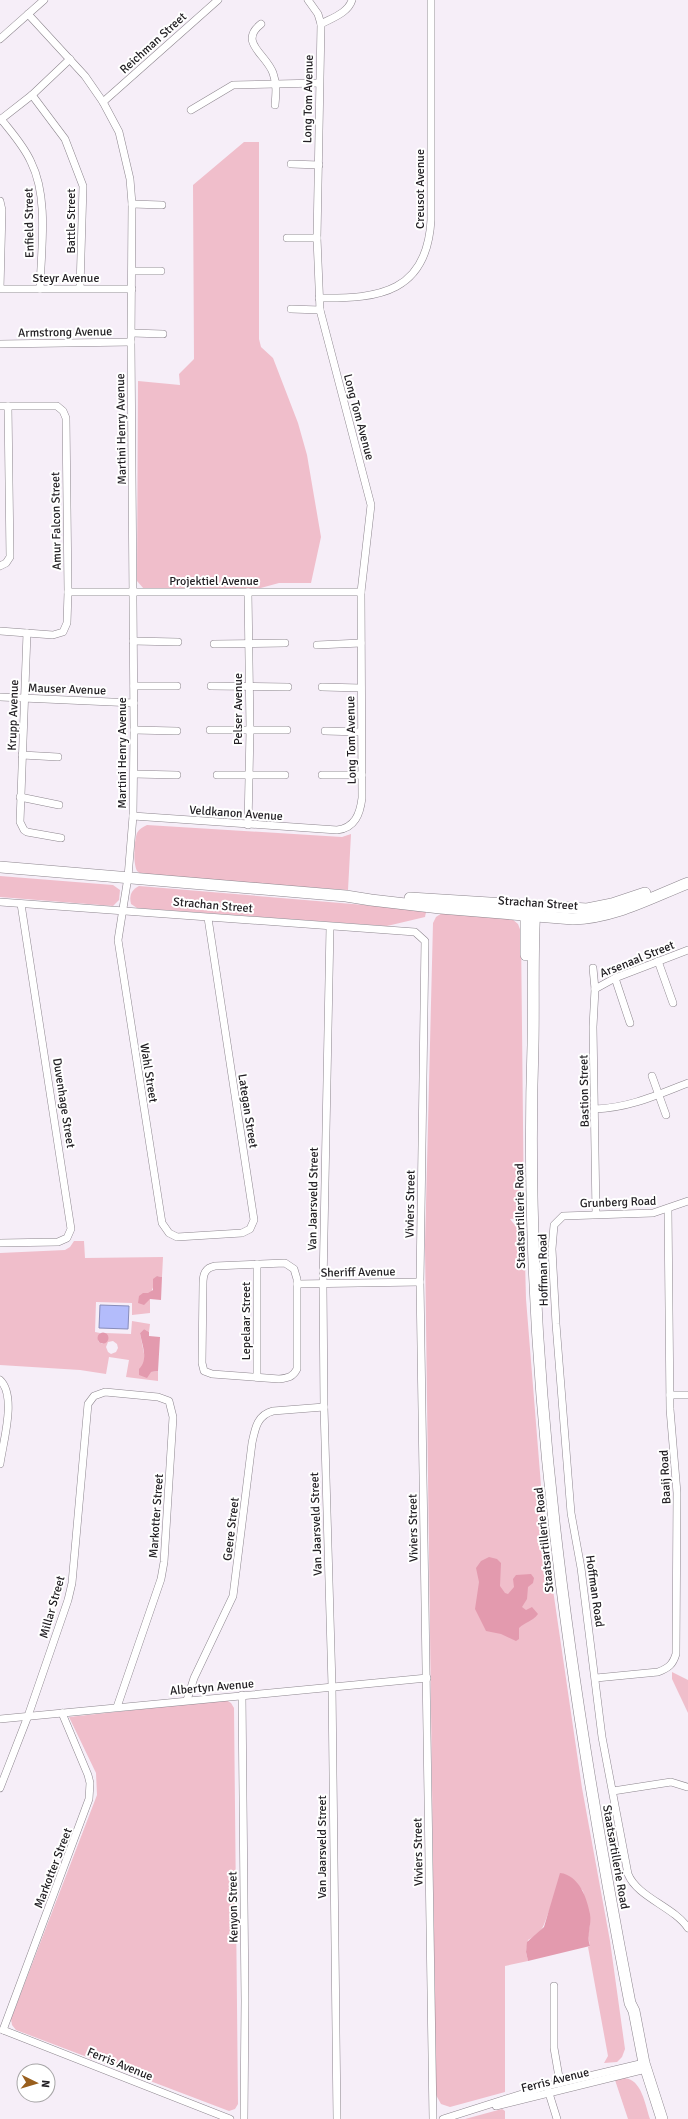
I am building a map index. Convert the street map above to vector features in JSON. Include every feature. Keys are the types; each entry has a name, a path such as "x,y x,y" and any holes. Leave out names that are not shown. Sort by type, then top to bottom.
{"street":[{"path":"0,39 44,0"},
{"name":"Reichman Street","path":"103,102 218,0"},
{"name":"Long Tom Avenue","path":"308,0 318,14 321,24 317,238 320,310 370,500 361,592 360,732 362,798 357,819 347,828 337,830"},
{"path":"321,24 343,12 350,6 352,0"},
{"name":"Creusot Avenue","path":"319,298 366,297 388,290 409,277 417,270 426,253 431,220 431,0"},
{"name":"Martini Henry Avenue","path":"28,14 85,76 103,102 119,132 126,156 132,204 131,342 134,591 134,774 133,816 128,877 123,909"},
{"path":"261,24 251,35 252,43 271,69 276,83 275,105"},
{"path":"1,120 32,95 70,59"},
{"path":"190,110 233,85 276,83 319,84"},
{"name":"Battle Street","path":"32,95 65,139 83,186 80,288"},
{"name":"Enfield Street","path":"1,120 31,160 40,188 42,234 40,289"},
{"path":"291,164 319,165"},
{"path":"0,201 2,210 0,289"},
{"path":"132,204 162,205"},
{"path":"287,238 317,238"},
{"path":"132,271 161,271"},
{"name":"Steyr Avenue","path":"0,289 132,289"},
{"path":"291,310 320,310"},
{"path":"132,333 163,334"},
{"name":"Armstrong Avenue","path":"0,344 131,342"},
{"name":"Amur Falcon Street","path":"0,406 57,406 63,411 66,418 68,592 67,623 63,632 53,635 0,631"},
{"path":"0,566 6,563 10,557 8,406"},
{"name":"Projektiel Avenue","path":"68,592 361,592"},
{"name":"Pelser Avenue","path":"248,592 250,730 248,825"},
{"name":"Krupp Avenue","path":"27,633 20,822 24,830 38,835 61,838"},
{"path":"133,641 178,642"},
{"path":"214,644 285,643"},
{"path":"317,645 360,643"},
{"path":"134,686 177,686"},
{"path":"211,686 288,687"},
{"path":"322,687 361,688"},
{"name":"Mauser Avenue","path":"0,697 134,703"},
{"path":"134,730 177,731"},
{"path":"210,730 287,730"},
{"path":"325,732 360,732"},
{"path":"22,755 58,757"},
{"path":"134,774 177,775"},
{"path":"217,775 285,774"},
{"path":"322,776 362,775"},
{"path":"20,797 59,805"},
{"name":"Veldkanon Avenue","path":"133,816 337,830"},
{"name":"Strachan Street","path":"0,867 356,897 382,902 530,911 573,919 602,916 687,881"},
{"name":"Strachan Street","path":"0,902 123,909 208,918 414,932 422,938"},
{"name":"Duvenhage Street","path":"0,1243 58,1242 67,1238 71,1229 21,904"},
{"name":"Wahl Street","path":"123,909 118,930 119,954 162,1223 164,1229 173,1236"},
{"name":"Staatsartillerie Road","path":"530,911 534,1288 552,1493 565,1610 593,1803 630,2003 634,2012 642,2067 656,2119"},
{"name":"Lategan Street","path":"173,1236 184,1237 242,1233 250,1229 254,1220 208,918"},
{"name":"Van Jaarsveld Street","path":"330,927 323,1285 324,1407 332,1686 336,2119"},
{"name":"Viviers Street","path":"422,938 426,946 420,1282 433,2119"},
{"name":"Arsenaal Street","path":"595,989 615,978 688,950"},
{"path":"658,961 673,1003"},
{"name":"Bastion Street","path":"592,968 595,989 593,1027 596,1214"},
{"path":"615,978 630,1023"},
{"path":"652,1076 666,1115"},
{"path":"595,1109 620,1108 688,1083"},
{"name":"Grunberg Road","path":"553,1228 554,1223 563,1216 643,1214 668,1210 688,1202"},
{"name":"Baaij Road","path":"596,1678 658,1672 666,1669 674,1662 676,1654 677,1493 670,1395 668,1210"},
{"name":"Hoffman Road","path":"553,1228 552,1249 556,1324 571,1513 596,1678 602,1736 631,1881 688,1928"},
{"path":"278,1263 290,1265 296,1275 295,1372 287,1378 212,1374 204,1371 202,1363 203,1284 205,1272 208,1268 215,1266 257,1264 278,1263"},
{"name":"Lepelaar Street","path":"257,1264 257,1377"},
{"name":"Sheriff Avenue","path":"297,1284 323,1285 420,1282"},
{"path":"0,1464 9,1396 2,1382"},
{"name":"Markotter Street","path":"90,1400 99,1393 111,1392 158,1397 168,1401 171,1405 173,1417 164,1562 161,1579 117,1708"},
{"path":"670,1395 688,1395"},
{"name":"Millar Street","path":"0,1788 28,1716 68,1600 72,1583 87,1409 90,1400"},
{"name":"Geere Street","path":"187,1700 194,1678 233,1596 252,1443 259,1420 265,1414 273,1411 324,1407"},
{"name":"Albertyn Avenue","path":"0,1719 427,1678"},
{"name":"Kenyon Street","path":"242,1695 245,2001 244,2119"},
{"name":"Markotter Street","path":"1,2030 90,1799 90,1783 88,1775 62,1713"},
{"path":"613,1792 671,1782 688,1787"},
{"path":"554,1986 554,2048 560,2083"},
{"name":"Ferris Avenue","path":"1,2030 230,2119"},
{"name":"Staatsartillerie Road","path":"642,2067 662,2119"},
{"name":"Ferris Avenue","path":"548,2089 560,2083 642,2067"},
{"name":"Ferris Avenue","path":"443,2119 548,2089 642,2067"},
{"path":"548,2089 557,2119"}],"shaded area":[{"path":"244,142 259,142 259,339 261,347 273,358 298,423 307,455 321,537 311,583 279,583 257,589 144,589 137,581 138,381 180,385 179,374 194,359 193,185"},
{"path":"147,825 342,837 351,834 348,890 144,876 137,871 134,858 137,833 140,829"},
{"path":"0,876 113,885 120,890 119,900 113,906 0,897"},
{"path":"139,886 424,910 426,912 425,917 387,926 137,908 131,904 130,898 132,891"},
{"path":"442,913 512,919 518,924 521,932 524,1218 510,1219 514,1224 524,1222 526,1299 545,1535 582,1788 610,1941 625,2049 622,2057 617,2062 604,2063 608,2056 588,1947 590,1946 588,1935 590,1924 583,1891 570,1877 553,1903 541,1930 534,1937 528,1940 526,1952 528,1961 505,1966 505,2092 450,2107 441,2104 436,2095 425,1245 433,923 436,917"},
{"path":"74,1241 84,1241 85,1258 163,1257 162,1277 157,1276 151,1293 143,1293 148,1300 150,1299 150,1313 132,1315 132,1303 96,1302 95,1332 100,1333 98,1341 102,1344 108,1339 105,1333 131,1334 132,1321 150,1324 149,1332 144,1329 140,1333 145,1359 144,1365 151,1372 158,1371 158,1381 126,1377 129,1360 109,1357 106,1374 80,1370 0,1365 0,1253 65,1250 70,1247","holes":["113,1341 117,1344 118,1348 116,1352 111,1354 108,1352 106,1347 108,1342"]},
{"path":"157,1276 162,1277 161,1300 150,1299 144,1305 138,1303 139,1296 153,1290 153,1279"},
{"path":"144,1329 149,1332 149,1336 160,1337 158,1371 151,1372 147,1378 139,1375 139,1369 144,1361 140,1333"},
{"path":"103,1332 107,1334 109,1338 107,1342 103,1344 99,1342 97,1338 99,1334"},
{"path":"489,1557 497,1559 501,1563 500,1586 505,1593 508,1594 514,1587 513,1579 516,1575 531,1574 534,1578 533,1583 528,1587 527,1599 522,1607 526,1610 532,1607 538,1614 519,1628 519,1639 516,1641 501,1634 486,1631 475,1609 479,1582 476,1568 481,1561"},
{"path":"672,1672 688,1680 688,1713 672,1679"},
{"path":"226,1700 231,1703 234,1708 238,2104 235,2109 229,2111 16,2030 12,2025 11,2019 97,1795 96,1773 69,1717"},
{"path":"560,1873 567,1875 577,1883 587,1901 590,1914 590,1946 528,1961 526,1952 527,1942 544,1927"},
{"path":"624,2078 630,2079 639,2088 650,2119 628,2119 615,2080"},
{"path":"502,2109 505,2111 505,2119 465,2119"}],"water":[{"path":"100,1305 129,1306 128,1329 99,1328"}]}
